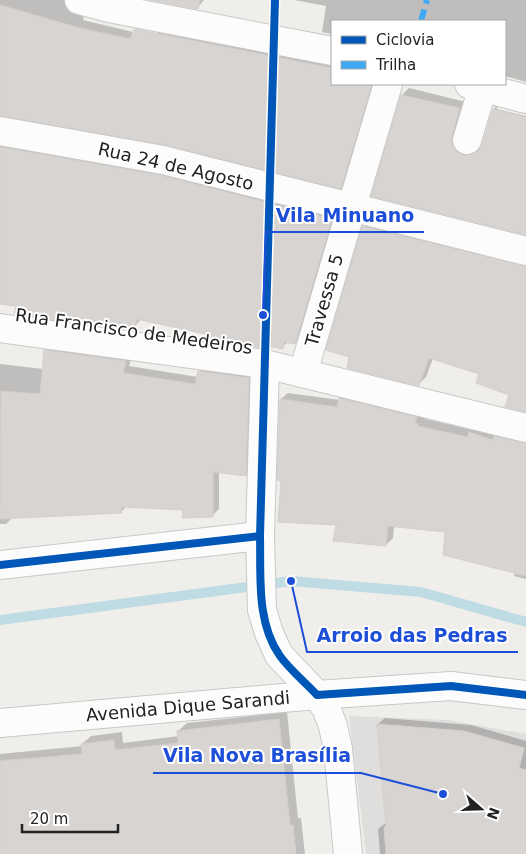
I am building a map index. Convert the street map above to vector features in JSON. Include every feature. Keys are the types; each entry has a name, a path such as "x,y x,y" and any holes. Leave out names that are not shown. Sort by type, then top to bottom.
{"street":[{"path":"79,0 110,4 331,51"},
{"name":"Travessa 5","path":"303,373 388,85"},
{"path":"467,140 476,86 526,99"},
{"name":"Rua 24 de Agosto","path":"0,131 163,160 526,251"},
{"name":"Rua Francisco de Medeiros","path":"0,328 265,364 526,428"},
{"path":"265,364 260,543 262,610 269,633 279,655 317,695 326,708 333,726 348,854"},
{"path":"0,565 260,543"},
{"name":"Avenida Dique Sarandi","path":"0,722 317,695 451,686 526,695"}],"shaded area":[{"path":"349,716 448,720 526,734 526,854 366,854"}],"building":[{"path":"150,0 200,0 198,9"},
{"path":"0,5 76,27 130,39 134,29 331,68 331,85 372,85 341,189 166,145 0,116"},
{"path":"401,95 460,108 452,135 452,143 456,151 463,155 471,155 478,151 482,145 493,109 526,117 526,235 371,196"},
{"path":"0,147 160,175 332,219 295,344 284,342 283,349 204,340 205,334 137,319 134,330 25,316 14,313 16,306 0,304"},
{"path":"362,226 526,266 526,412 505,407 509,395 476,383 479,374 429,358 419,386 347,368 349,357 326,350"},
{"path":"44,350 126,361 123,373 195,384 198,371 249,378 246,476 213,472 213,517 182,518 183,510 121,507 122,513 0,519 1,391 40,394"},
{"path":"339,398 417,417 415,423 419,424 418,426 467,437 469,432 493,440 494,436 526,443 526,576 443,555 445,532 388,526 386,546 333,541 336,525 278,522 281,481 277,480 280,399 337,407"},
{"path":"279,719 290,825 293,825 296,854 0,854 0,761 82,754 81,744 114,740 115,750 178,743 177,731"},
{"path":"377,724 464,731 524,748 519,768 526,770 526,854 386,854 384,827 386,827"}],"waterway":[{"path":"0,620 291,581 421,592 526,622"}],"marked path":[{"path":"421,20 427,0"}],"cycle path":[{"path":"275,0 260,536 261,598 263,614 272,643 280,656 317,695 451,686 526,695"},
{"path":"0,565 260,536"}],"place":[{"name":"Vila Minuano","path":"263,315"},
{"name":"Arroio das Pedras","path":"291,581"},
{"name":"Vila Nova Brasília","path":"443,794"}]}
